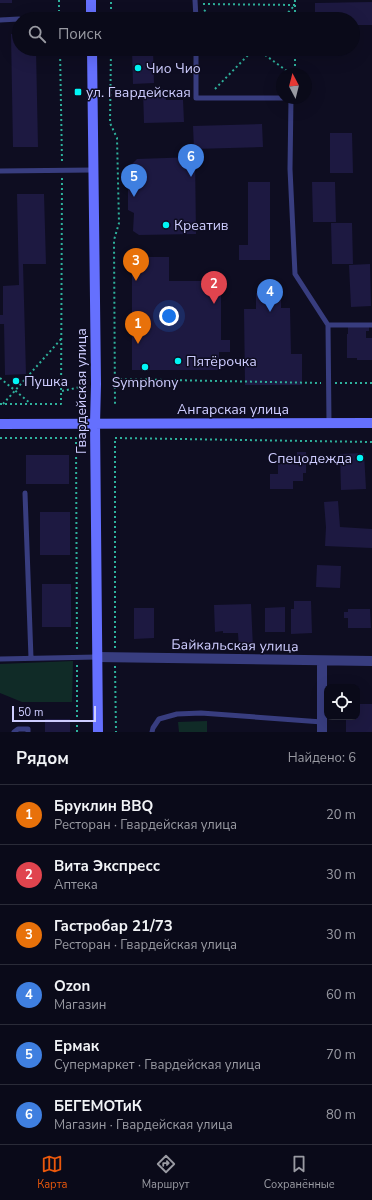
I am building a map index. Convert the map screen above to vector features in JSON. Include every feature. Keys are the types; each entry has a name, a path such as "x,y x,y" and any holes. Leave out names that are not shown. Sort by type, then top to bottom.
{"street":[{"path":"91,0 91,12"},
{"name":"Гвардейская улица","path":"92,56 98,732"},
{"name":"Ангарская улица","path":"0,424 372,423"},
{"name":"Байкальская улица","path":"97,658 372,661"},
{"path":"322,660 322,727"}],"lane":[{"path":"195,2 196,12"},
{"path":"0,20 12,20"},
{"path":"196,56 196,98 276,98"},
{"path":"291,104 290,169 294,274 328,325 329,423"},
{"path":"0,171 93,170"},
{"path":"328,325 372,325"},
{"path":"25,493 31,658"},
{"path":"0,659 77,657 97,658"},
{"path":"152,732 159,719 177,714 201,713 322,727"},
{"path":"14,732 18,729 28,729 28,732"}],"path":[{"path":"111,0 111,12"},
{"path":"295,0 295,12"},
{"path":"195,2 295,5"},
{"path":"195,2 207,12"},
{"path":"288,12 295,5"},
{"path":"1,404 61,404 62,170 60,56"},
{"path":"111,56 110,123 117,138 119,223 114,240 116,406"},
{"path":"206,98 249,56"},
{"path":"266,56 283,68"},
{"path":"295,56 295,68"},
{"path":"1,404 15,391 62,338"},
{"path":"0,378 30,404"},
{"path":"115,380 372,383"},
{"path":"62,391 85,386"},
{"path":"0,438 76,438 77,732"},
{"path":"116,732 114,438 372,442"}],"green space":[{"path":"73,661 72,702 22,702 0,693 0,664"},
{"path":"207,721 207,732 179,732 178,722"}],"building":[{"path":"0,0 12,0 12,3 0,3"},
{"path":"372,2 372,25 360,25 360,12 315,12 315,3"},
{"path":"11,34 12,56 36,56 38,147 13,147"},
{"path":"132,56 153,56 154,83 133,84"},
{"path":"165,89 166,100 183,100 184,122 144,123 143,90"},
{"path":"262,124 263,147 194,149 193,126"},
{"path":"330,133 352,133 353,173 330,173"},
{"path":"195,157 196,234 139,235 133,231 134,213 128,210 128,183 133,183 132,164 137,159"},
{"path":"248,182 270,182 270,260 239,260 239,245 248,245"},
{"path":"312,182 335,182 336,222 313,222"},
{"path":"17,194 44,194 46,264 23,264 26,374 5,375 4,324 0,324 0,315 3,315 3,286 19,285"},
{"path":"331,223 352,223 353,264 332,264"},
{"path":"132,257 169,257 169,281 221,281 221,340 230,340 230,352 219,352 219,370 132,370"},
{"path":"370,264 371,306 351,307 349,265"},
{"path":"256,293 281,293 281,308 290,308 291,354 302,354 302,385 245,385 244,309 256,309"},
{"path":"348,327 369,327 369,331 366,331 366,338 372,338 372,360 347,358"},
{"path":"297,452 306,452 306,473 303,473 303,481 293,481 293,489 270,489 270,474 278,474 278,464 297,464"},
{"path":"364,453 366,489 341,490 340,454"},
{"path":"26,455 69,455 69,484 26,484"},
{"path":"338,501 340,527 372,529 372,548 325,546 326,527 324,502"},
{"path":"40,512 70,512 70,555 40,555"},
{"path":"317,565 341,566 340,588 316,587"},
{"path":"42,584 71,584 71,627 42,627"},
{"path":"294,601 311,601 312,633 291,634 291,609 294,609"},
{"path":"251,604 253,648 239,649 238,633 223,633 223,631 215,632 214,605"},
{"path":"285,607 285,632 265,632 265,608"},
{"path":"134,608 154,608 154,638 134,639"},
{"path":"348,609 370,609 371,628 348,628 348,618 344,618 344,612 348,612"},
{"path":"360,704 372,704 372,732 346,732 346,720 360,720"},
{"path":"45,719 70,719 70,732 45,732"}],"place":[{"name":"Чио Чио","path":"138,68"},
{"name":"ул. Гвардейская","path":"78,92"},
{"name":"БЕГЕМОТиК","path":"191,177"},
{"name":"Ермак","path":"134,197"},
{"name":"Креатив","path":"166,225"},
{"name":"Гастробар 21/73","path":"136,281"},
{"name":"Вита Экспресс","path":"214,304"},
{"name":"Ozon","path":"270,312"},
{"name":"Бруклин BBQ","path":"138,344"},
{"name":"Пятёрочка","path":"178,361"},
{"name":"Symphony","path":"145,367"},
{"name":"Пушка","path":"16,381"},
{"name":"Спецодежда","path":"360,458"}]}
